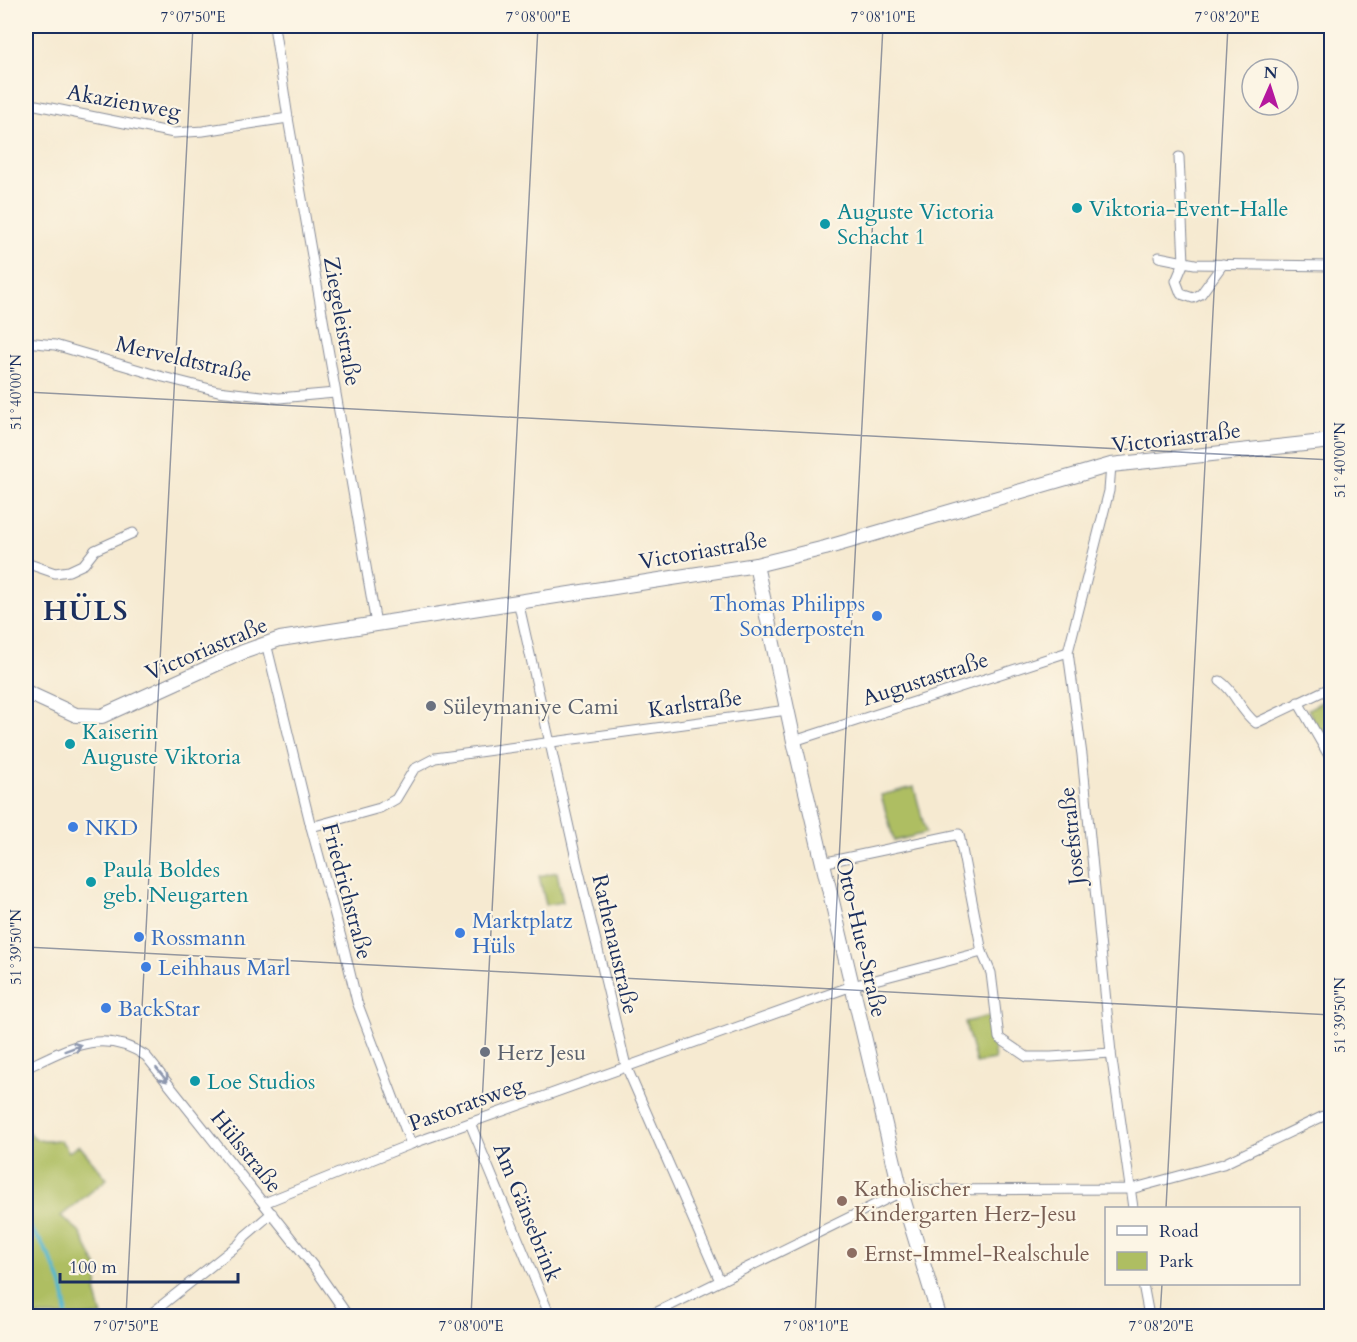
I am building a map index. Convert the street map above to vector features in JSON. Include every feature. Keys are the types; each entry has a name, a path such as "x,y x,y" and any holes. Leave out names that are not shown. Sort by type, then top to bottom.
{"main road":[{"name":"Victoriastraße","path":"26,692 76,715 102,716 266,643 280,639 756,565 845,542 1111,465 1332,441"},
{"name":"Otto-Hue-Straße","path":"756,565 822,863 901,1192 939,1317"}],"street":[{"name":"Ziegeleistraße","path":"274,26 376,624"},
{"name":"Akazienweg","path":"26,103 174,133 204,131 288,118"},
{"path":"1179,157 1184,262 1176,281 1181,294 1193,298 1202,294 1223,264"},
{"path":"1159,257 1195,264 1332,266"},
{"name":"Merveldtstraße","path":"26,342 55,345 218,391 279,398 335,393"},
{"name":"Josefstraße","path":"1111,465 1109,490 1068,652 1082,755 1111,1053 1133,1207"},
{"path":"26,563 55,573 69,571 84,564 94,550 133,533"},
{"name":"Rathenaustraße","path":"518,602 626,1066 720,1281"},
{"name":"Friedrichstraße","path":"266,643 357,1002 411,1144"},
{"name":"Augustastraße","path":"794,741 1068,652"},
{"path":"1220,681 1229,687 1245,715 1256,723 1332,687"},
{"path":"1298,702 1332,761"},
{"name":"Karlstraße","path":"311,827 380,808 396,799 414,769 435,758 787,710"},
{"path":"822,863 959,834 981,952 991,973 999,1038 1027,1057 1111,1053"},
{"name":"Pastoratsweg","path":"264,1203 411,1144 852,986 981,952"},
{"name":"Hülsstraße","path":"29,1066 77,1046 102,1040 116,1042 146,1056 314,1267 348,1317"},
{"path":"649,1317 901,1192 915,1190 1131,1189 1223,1164 1332,1112"},
{"name":"Am Gänsebrink","path":"470,1123 550,1317"},
{"name":"Hülsstraße","path":"152,1313 239,1244 272,1213"},
{"path":"1143,1285 1149,1317"}],"green space":[{"path":"1331,697 1331,753 1308,709"},
{"path":"914,787 926,833 894,841 881,795"},
{"path":"557,872 563,902 546,905 539,876"},
{"path":"990,1016 995,1060 976,1063 965,1022"},
{"path":"27,1131 39,1140 59,1140 69,1152 79,1145 107,1179 61,1216 79,1231 99,1271 96,1295 102,1316 29,1316 26,1310"}],"waterway":[{"path":"26,1221 56,1270 65,1297 66,1316"}],"place":[{"name":"Viktoria-Event-Halle","path":"1077,208"},
{"name":"Auguste Victoria Schacht 1","path":"825,224"},
{"name":"Thomas Philipps Sonderposten","path":"877,616"},
{"name":"Süleymaniye Cami","path":"431,706"},
{"name":"Kaiserin Auguste Viktoria","path":"70,744"},
{"name":"NKD","path":"73,827"},
{"name":"Paula Boldes geb. Neugarten","path":"91,882"},
{"name":"Marktplatz Hüls","path":"460,933"},
{"name":"Rossmann","path":"139,937"},
{"name":"Leihhaus Marl","path":"146,967"},
{"name":"BackStar","path":"106,1008"},
{"name":"Herz Jesu","path":"485,1052"},
{"name":"Loe Studios","path":"195,1081"},
{"name":"Katholischer Kindergarten Herz-Jesu","path":"842,1201"},
{"name":"Ernst-Immel-Realschule","path":"852,1253"}],"district":[{"name":"HÜLS","path":"86,610"}]}
